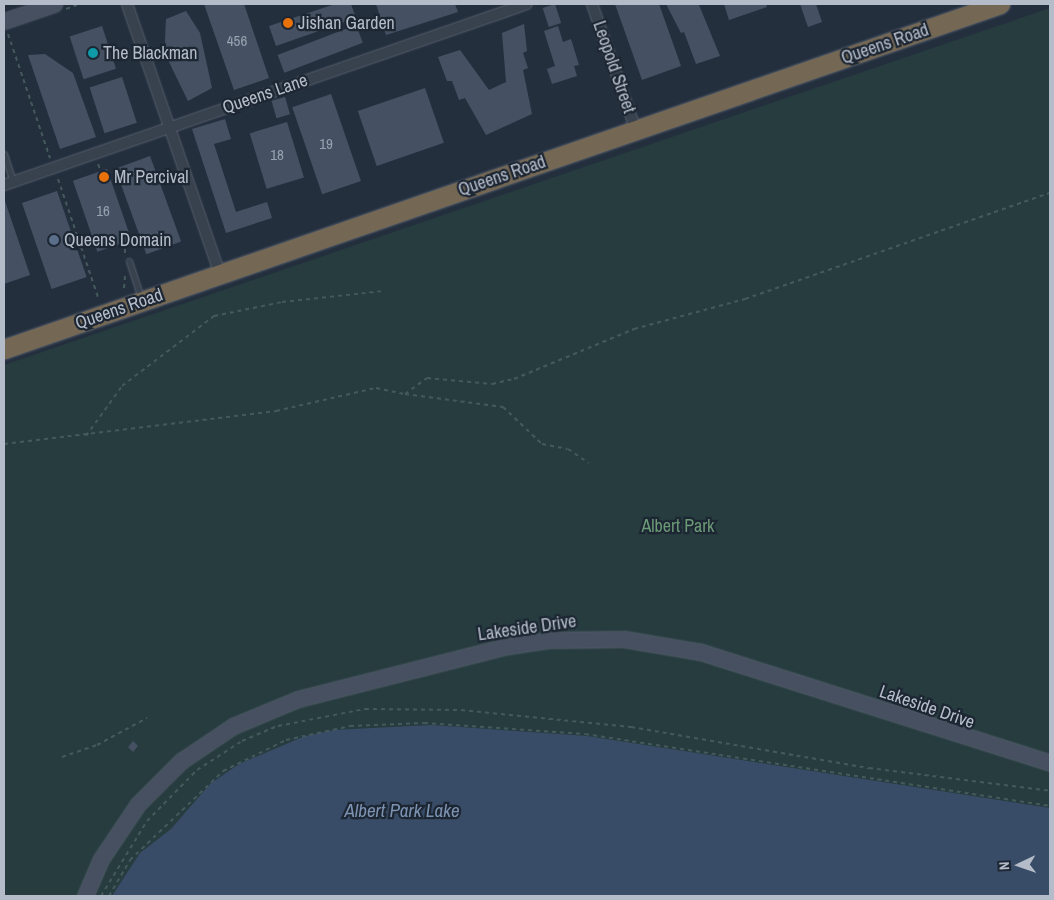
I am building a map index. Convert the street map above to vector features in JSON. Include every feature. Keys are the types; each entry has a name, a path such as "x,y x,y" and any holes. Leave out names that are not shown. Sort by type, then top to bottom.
{"highway":[{"name":"Queens Road","path":"4,348 1000,4"}],"street":[{"path":"4,21 54,4"},
{"path":"127,4 168,128 220,274"},
{"name":"Queens Lane","path":"8,183 527,4"},
{"name":"Leopold Street","path":"592,4 636,130"},
{"name":"Lakeside Drive","path":"85,896 101,859 138,804 181,761 233,726 298,699 508,646 548,640 624,639 701,652 1050,763"}],"lane":[{"path":"4,154 8,183"},
{"path":"130,261 142,301"}],"path":[{"path":"405,394 427,378 492,384 514,379 634,330 745,299 1050,193"},
{"path":"86,436 122,386 214,316 282,302 384,291"},
{"path":"4,444 86,436 276,411 376,388 405,394 503,407 542,444 568,449 589,464"},
{"path":"101,896 147,821 198,770 242,742 278,726 365,709 461,710 631,727 869,768 1050,791"},
{"path":"62,757 98,745 146,718"},
{"path":"109,896 130,860 216,776 286,740 350,726 424,723 585,734 1050,806"}],"green space":[{"name":"Albert Park","path":"1050,8 1050,896 4,896 4,365"}],"water":[{"name":"Albert Park Lake","path":"431,725 587,736 1050,808 1050,896 112,896 140,853 171,829 210,784 239,764 305,736 334,730"}],"building":[{"path":"204,4 244,4 269,78 234,90"},
{"path":"335,4 351,4 356,18 276,46 269,26"},
{"path":"376,4 455,4 458,12 386,35"},
{"path":"555,4 561,23 549,27 543,8"},
{"path":"615,4 659,4 681,66 642,80"},
{"path":"666,4 699,5 720,56 696,64 684,32 681,33"},
{"path":"724,4 766,4 767,7 729,20"},
{"path":"800,4 816,4 822,22 808,27"},
{"path":"186,11 200,33 212,88 188,101 168,60 165,41 166,19"},
{"path":"524,24 527,51 523,53 528,68 523,70 532,114 486,135 465,98 459,100 452,81 447,81 438,57 460,50 489,90 506,82 502,33"},
{"path":"356,25 363,43 284,73 278,55"},
{"name":"The Blackman","path":"102,26 116,69 84,79 70,37"},
{"path":"558,26 563,42 571,39 579,65 574,66 577,76 552,84 547,69 555,66 544,31"},
{"path":"45,54 73,73 96,137 60,149 28,55"},
{"path":"122,77 137,123 104,133 90,88"},
{"path":"425,88 444,143 377,166 358,111"},
{"path":"331,94 361,181 322,194 292,107"},
{"path":"285,97 290,114 277,118 272,101"},
{"path":"225,119 231,139 214,144 236,212 267,202 272,218 226,233 192,129"},
{"path":"287,122 304,177 267,189 250,133"},
{"path":"150,156 181,242 146,254 115,169"},
{"path":"107,169 131,240 97,252 73,181"},
{"name":"Queens Domain","path":"57,191 87,277 52,289 22,203"},
{"path":"4,202 30,275 4,284"},
{"path":"133,741 138,746 133,752 128,747"}],"place":[{"name":"Jishan Garden","path":"288,23"},
{"name":"The Blackman","path":"93,53"},
{"name":"Mr Percival","path":"104,177"},
{"name":"Queens Domain","path":"54,240"}]}
